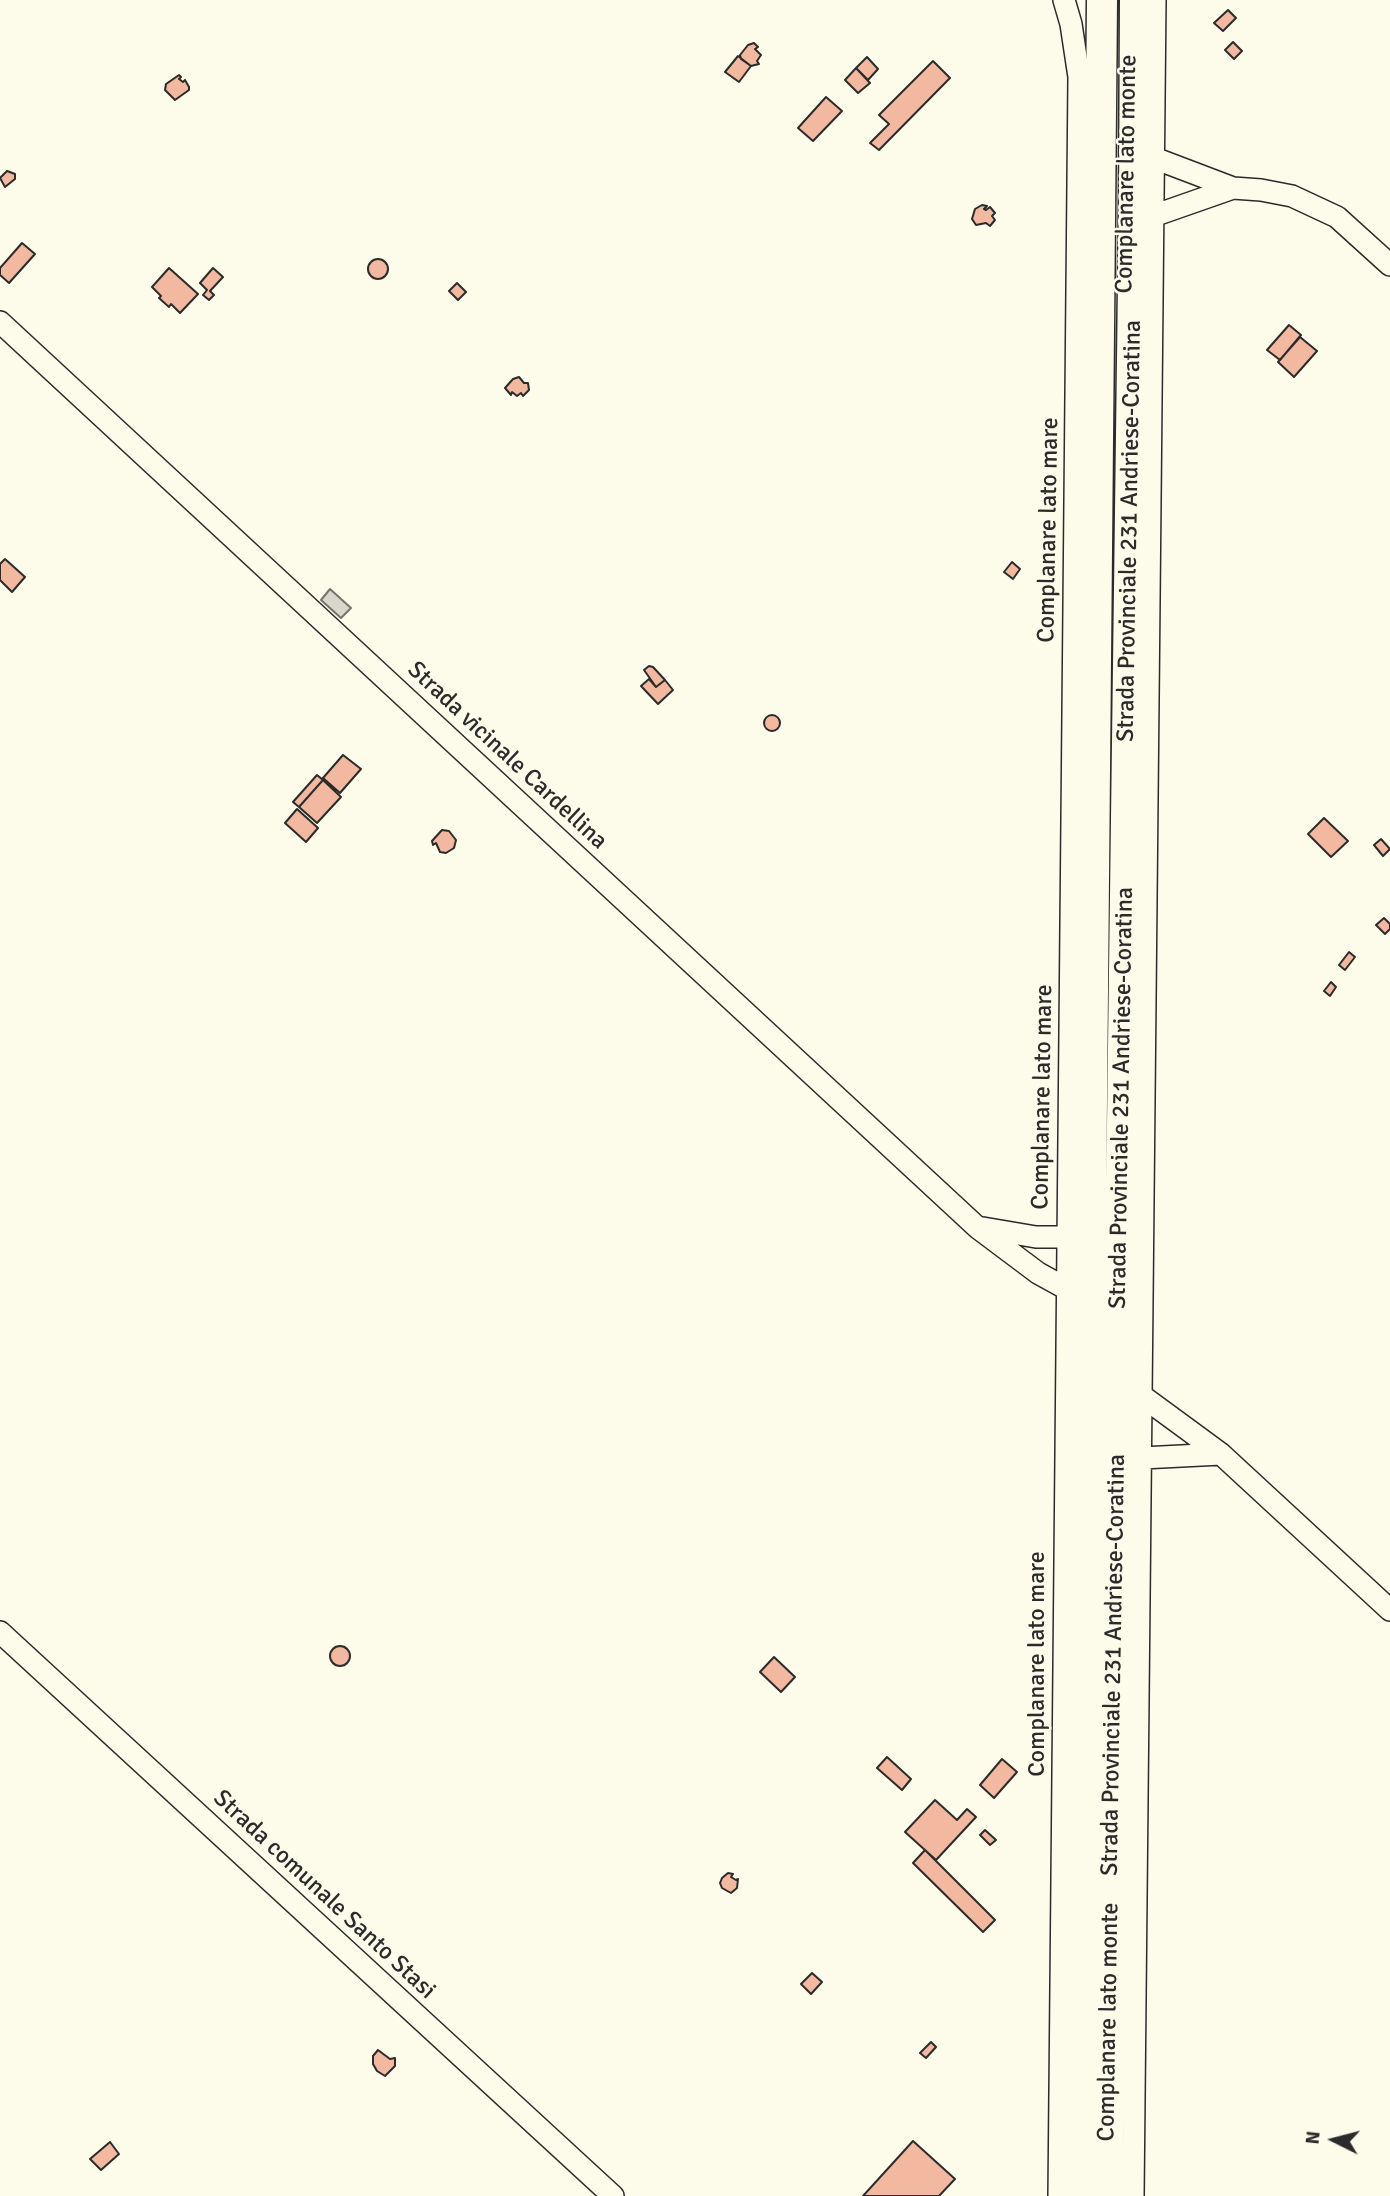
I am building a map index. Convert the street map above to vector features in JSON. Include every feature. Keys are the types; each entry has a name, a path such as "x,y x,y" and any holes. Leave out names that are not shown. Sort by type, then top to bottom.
{"highway":[{"name":"Strada Provinciale 231 Andriese-Coratina","path":"1082,2196 1102,0"},
{"name":"Strada Provinciale 231 Andriese-Coratina","path":"1108,2196 1135,0"}],"street":[{"name":"Complanare lato mare","path":"1059,2196 1080,77 1064,0"},
{"name":"Complanare lato monte","path":"1133,2196 1155,0"},
{"path":"1154,158 1233,188 1292,196 1336,217 1390,265"},
{"path":"1153,216 1233,188"},
{"name":"Strada vicinale Cardellina","path":"0,322 978,1227 1038,1273 1067,1289"},
{"path":"978,1227 1036,1237 1068,1237"},
{"path":"1142,1396 1221,1454 1390,1610"},
{"path":"1142,1458 1221,1454"},
{"name":"Strada comunale Santo Stasi","path":"0,1632 613,2196"}],"shaded area":[{"path":"330,589 351,608 341,618 321,600"}],"building":[{"path":"1228,10 1236,18 1223,31 1214,23"},
{"path":"1233,42 1242,51 1234,59 1225,50"},
{"path":"754,43 758,47 755,49 761,55 757,61 759,64 751,66 741,59 740,55 748,45"},
{"path":"738,56 751,66 739,82 725,72"},
{"path":"867,57 878,69 868,80 856,68"},
{"path":"933,61 950,78 879,150 870,143 889,124 879,115"},
{"path":"856,68 870,83 858,93 845,80"},
{"path":"179,75 179,79 183,82 185,80 189,90 175,100 165,90 166,84"},
{"path":"826,97 842,111 813,141 798,128"},
{"path":"7,171 15,174 15,179 5,187 0,178"},
{"path":"982,205 987,206 984,209 986,210 990,207 995,213 992,216 995,220 990,226 986,223 976,225 972,219 975,209"},
{"path":"22,243 35,254 9,283 0,275 0,268"},
{"path":"378,259 385,262 388,269 385,276 378,279 371,276 368,269 371,262"},
{"path":"169,268 198,294 180,313 159,298 161,296 152,287"},
{"path":"213,268 223,277 210,291 214,295 209,300 203,295 207,290 200,283"},
{"path":"457,283 466,292 458,300 449,291"},
{"path":"1289,325 1301,335 1280,360 1267,350"},
{"path":"1300,337 1317,351 1294,377 1278,362"},
{"path":"519,377 524,383 528,383 529,390 523,396 521,393 517,396 512,392 511,395 505,388 513,379"},
{"path":"5,559 25,577 12,592 0,580 0,564"},
{"path":"1012,562 1020,569 1013,579 1004,572"},
{"path":"649,666 665,680 656,687 644,670"},
{"path":"649,679 656,687 665,680 673,690 658,704 641,686"},
{"path":"772,715 778,717 778,729 772,731 766,729 764,723 766,717"},
{"path":"343,755 361,769 340,793 323,778"},
{"path":"317,775 323,780 299,807 293,802"},
{"path":"323,780 341,797 317,823 299,807"},
{"path":"297,809 318,828 306,842 285,823"},
{"path":"1324,818 1348,841 1331,857 1308,834"},
{"path":"442,830 449,831 456,840 454,848 446,853 440,852 432,841"},
{"path":"1381,839 1390,849 1383,856 1374,845"},
{"path":"1384,918 1390,924 1390,929 1385,934 1376,925"},
{"path":"1349,952 1355,957 1345,970 1339,965"},
{"path":"1331,982 1336,987 1330,996 1324,991"},
{"path":"340,1646 347,1649 350,1656 347,1663 340,1666 333,1663 330,1656 333,1649"},
{"path":"774,1657 795,1677 781,1692 760,1672"},
{"path":"887,1757 911,1779 902,1790 877,1768"},
{"path":"1002,1759 1017,1772 994,1798 980,1785"},
{"path":"935,1800 957,1820 967,1809 976,1817 936,1860 905,1832"},
{"path":"985,1830 996,1840 990,1845 980,1835"},
{"path":"925,1850 995,1920 983,1932 913,1863"},
{"path":"728,1873 738,1879 737,1888 731,1893 722,1888 720,1883"},
{"path":"812,1973 822,1982 811,1994 801,1984"},
{"path":"931,2042 936,2047 926,2058 920,2053"},
{"path":"378,2050 390,2059 395,2058 395,2066 385,2076 377,2071 373,2064 373,2056"},
{"path":"913,2141 955,2179 939,2196 863,2196"},
{"path":"110,2142 119,2154 101,2170 90,2159"}]}
